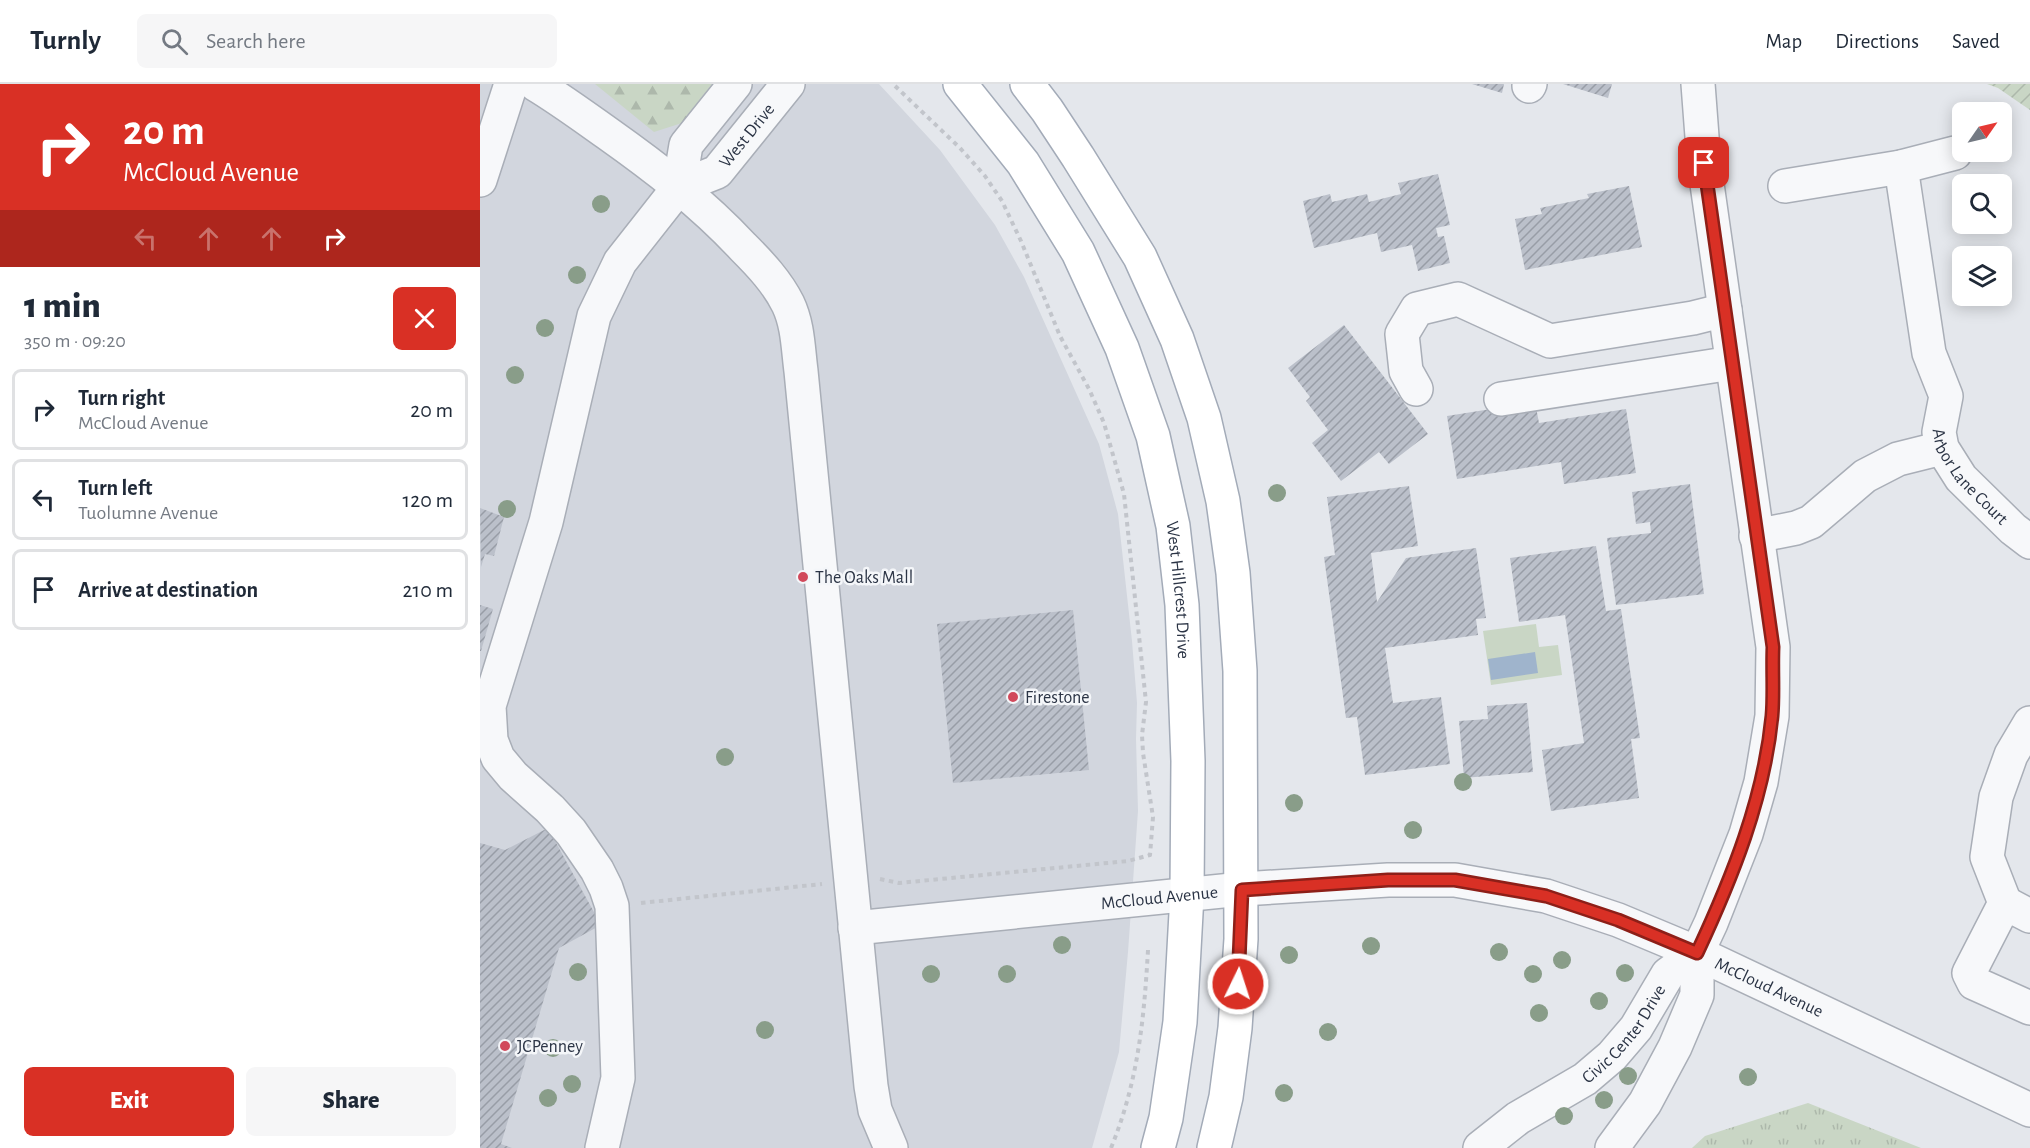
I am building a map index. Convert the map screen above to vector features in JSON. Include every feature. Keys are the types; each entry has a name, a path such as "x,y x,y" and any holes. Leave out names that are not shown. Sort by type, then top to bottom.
{"main road":[{"name":"West Hillcrest Drive","path":"960,84 1023,163 1078,252 1122,348 1153,436 1173,526 1182,605 1188,761 1187,895 1180,1022 1166,1118 1158,1148"},
{"path":"1027,84 1078,157 1140,257 1177,339 1204,418 1223,501 1233,573 1240,671 1242,890 1235,1029 1226,1096 1214,1148"}],"street":[{"path":"480,180 511,84"},
{"path":"535,84 556,96 680,187 721,224 764,268 788,303 797,332 871,1086 875,1110 891,1148"},
{"path":"602,1148 618,1078 612,906 597,870 571,832 550,809 513,776 498,758 491,740 489,706 546,522 594,316 620,262 680,187 686,145 735,84"},
{"name":"West Drive","path":"680,187 717,172 788,84"},
{"path":"1611,1148 1645,1103 1679,1037 1697,995 1697,953 1746,834 1761,782 1772,716 1773,647 1704,163 1698,84"},
{"path":"1785,186 1901,167 1952,154"},
{"name":"Arbor Lane Court","path":"1901,167 1929,353 1946,396 1939,432 1942,448 1961,478 2030,542"},
{"path":"1416,389 1406,371 1402,334 1417,309 1458,298 1550,341 1693,318 1725,310"},
{"path":"1501,399 1732,363"},
{"path":"1756,536 1796,528 1811,522 1865,476 1898,459 1942,448"},
{"path":"2030,723 2011,754 1996,797 1987,857 2017,909 1969,973 1974,983 2030,1008"},
{"name":"McCloud Avenue","path":"855,928 1242,890 1388,880 1455,880 1546,896 1618,920 1697,953 2030,1110"},
{"name":"Civic Center Drive","path":"1480,1148 1518,1118 1585,1079 1612,1056 1636,1028 1668,974 1697,953"}],"path":[{"path":"878,878 899,883 1128,861 1150,855 1153,817 1143,753 1142,735 1146,702 1124,494 1104,423 1089,389 1060,336 1002,201 985,176 960,148 893,84"},
{"path":"632,904 828,884"},
{"path":"1112,1148 1136,1071 1144,1013 1148,950"}],"shaded area":[{"name":"The Oaks Mall","path":"480,84 879,84 940,150 995,225 1024,277 1099,444 1118,514 1132,641 1137,703 1138,811 1128,952 1119,1052 1092,1148 480,1148"}],"green space":[{"path":"595,84 712,84 682,123 654,132"},
{"path":"1987,84 2030,84 2030,110 1998,88"},
{"path":"1536,624 1539,647 1558,645 1562,675 1491,685 1483,631"},
{"path":"1808,1103 1921,1148 1692,1148 1705,1136"}],"water":[{"path":"1535,652 1538,673 1491,680 1488,659"}],"building":[{"path":"1472,84 1504,84 1502,93"},
{"path":"1563,84 1612,84 1608,98"},
{"path":"1438,174 1450,225 1436,228 1438,237 1444,236 1450,263 1418,271 1412,245 1381,252 1377,233 1314,248 1303,201 1330,194 1332,202 1367,194 1369,202 1401,194 1398,183"},
{"path":"1629,186 1642,247 1525,270 1515,219 1542,214 1540,208 1589,198 1587,194"},
{"path":"1344,325 1428,434 1389,464 1379,452 1341,481 1312,443 1328,430 1306,401 1310,397 1288,368"},
{"path":"1535,402 1539,423 1626,409 1636,473 1564,484 1561,462 1457,479 1447,416"},
{"path":"1690,484 1704,594 1616,605 1607,538 1651,533 1650,522 1636,524 1632,492"},
{"path":"1409,486 1418,546 1371,553 1377,602 1406,558 1476,548 1486,618 1476,619 1478,635 1385,648 1393,703 1441,697 1450,764 1365,775 1357,717 1346,718 1324,557 1335,555 1327,497"},
{"path":"480,508 504,517 494,556 485,554 481,567"},
{"path":"1596,546 1606,611 1621,609 1640,738 1631,739 1639,798 1551,811 1542,750 1584,743 1565,615 1519,622 1510,558"},
{"path":"480,605 493,609 481,651 480,651"},
{"name":"Firestone","path":"1073,610 1089,770 953,783 937,624"},
{"path":"1527,703 1533,772 1464,778 1459,721 1488,719 1487,706"},
{"name":"JCPenney","path":"548,828 601,925 559,948 501,1144 512,1148 480,1148 480,843 505,850"}],"place":[{"name":"The Oaks Mall","path":"803,577"},
{"name":"Firestone","path":"1013,697"},
{"name":"JCPenney","path":"505,1046"}],"route":[{"path":"1238,984 1242,890 1276,887 1388,880 1455,880 1546,896 1618,920 1697,953 1746,834 1761,782 1772,716 1773,647 1704,163"}]}
